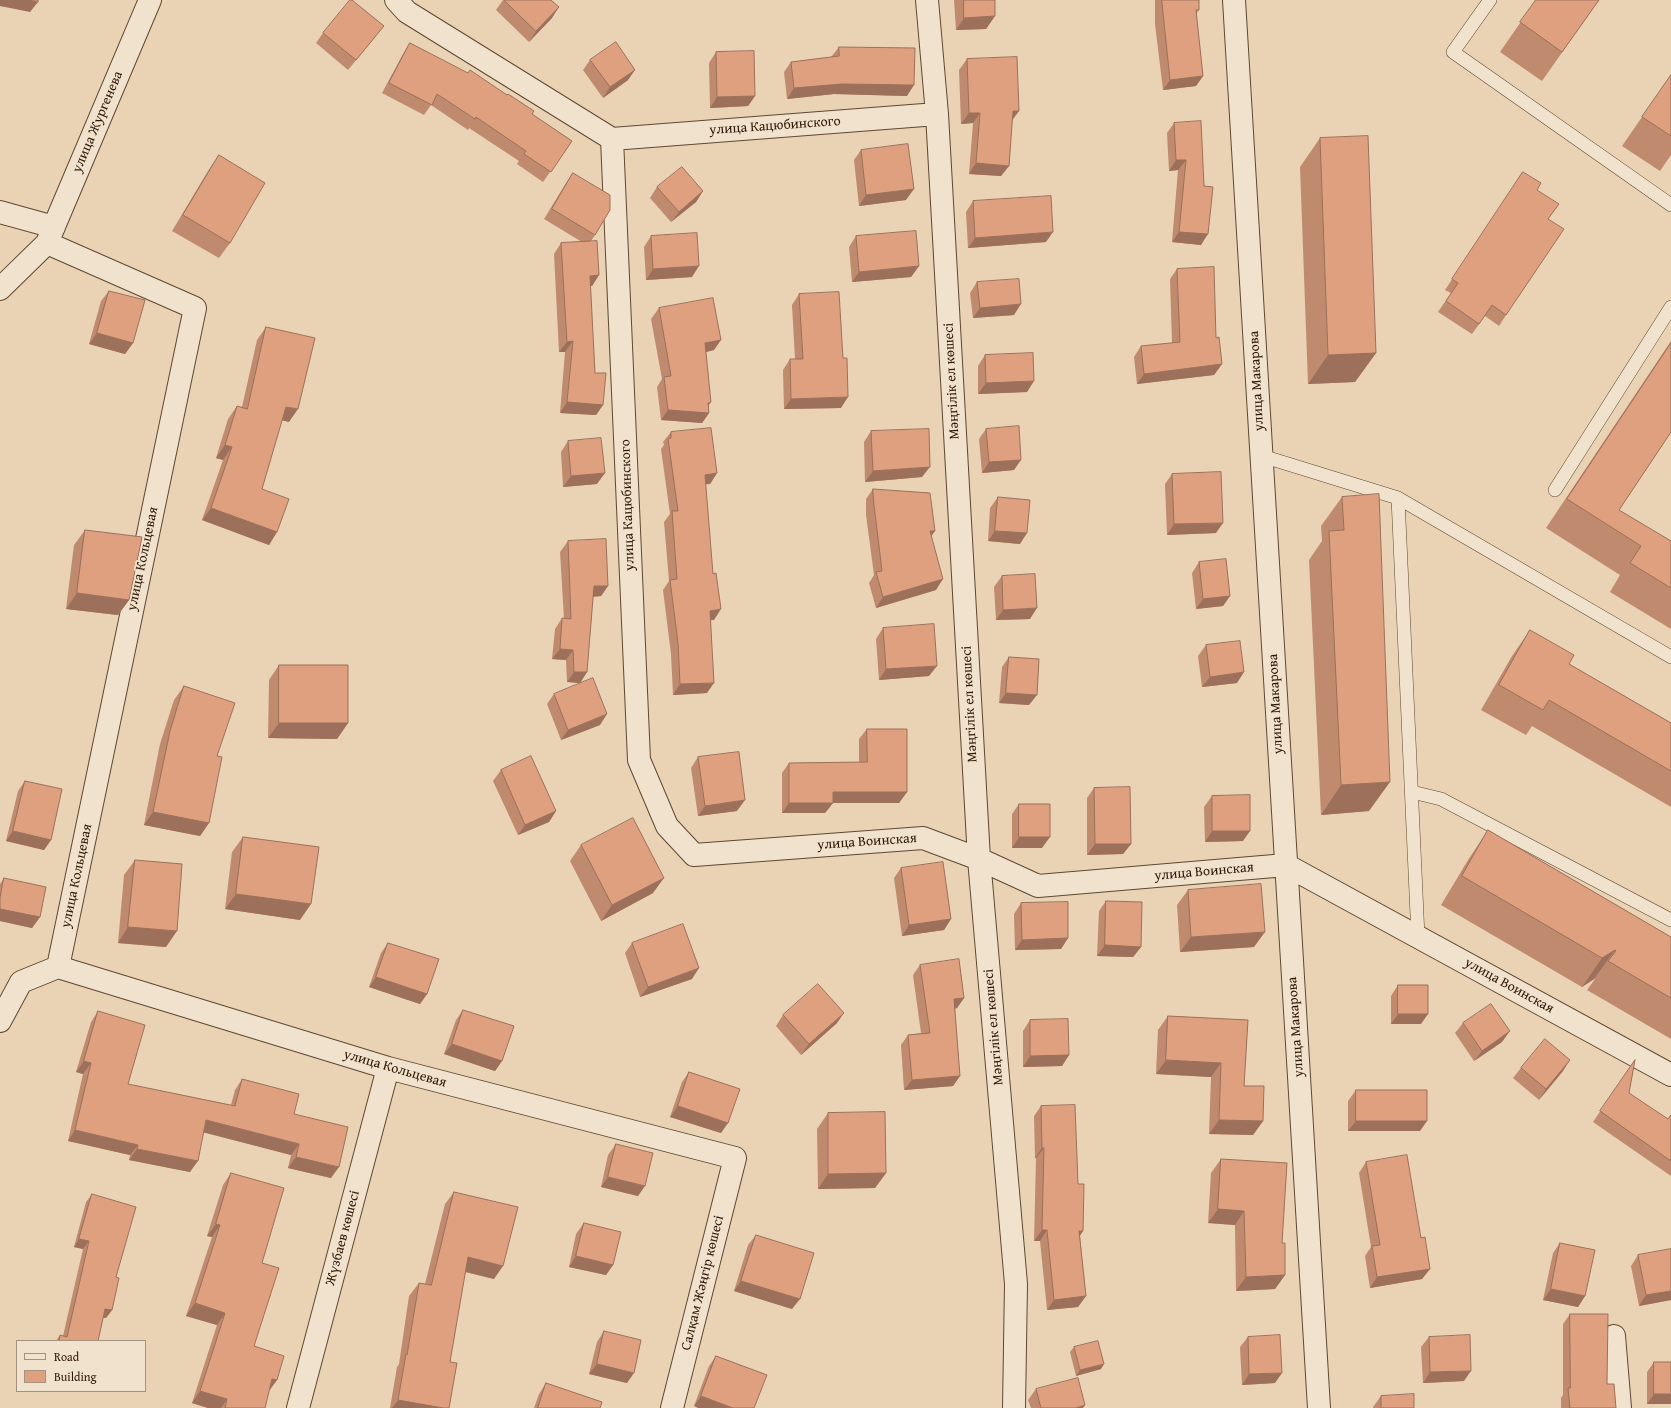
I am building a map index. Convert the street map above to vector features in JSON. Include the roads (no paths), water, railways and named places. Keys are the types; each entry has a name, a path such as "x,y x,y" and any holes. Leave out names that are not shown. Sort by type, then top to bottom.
{"street":[{"name":"улица Жургенева","path":"51,235 150,0"},
{"path":"396,0 407,12 612,139"},
{"name":"Мәңгілік ел көшесі","path":"927,0 937,114 979,859 1016,1284 1014,1408"},
{"name":"улица Макарова","path":"1234,0 1319,1408"},
{"name":"улица Кацюбинского","path":"694,855 667,826 639,760 612,139 937,114"},
{"path":"0,212 51,235 0,290"},
{"name":"улица Кольцевая","path":"51,235 195,308 58,967 388,1068 735,1158"},
{"name":"улица Воинская","path":"694,855 923,838 979,859 1038,886 1286,865 1671,1075"},
{"path":"0,1020 21,982 58,967"},
{"name":"Жүзбаев көшесі","path":"298,1408 388,1068"},
{"name":"Салқам Жәңгір көшесі","path":"672,1408 735,1158"},
{"path":"1614,1336 1620,1408"}],"lane":[{"path":"1490,0 1453,52 1671,205"},
{"path":"1555,490 1671,307"},
{"path":"1262,456 1398,498 1671,657"},
{"path":"1398,498 1418,937"},
{"path":"1412,792 1441,799 1671,920"}]}
